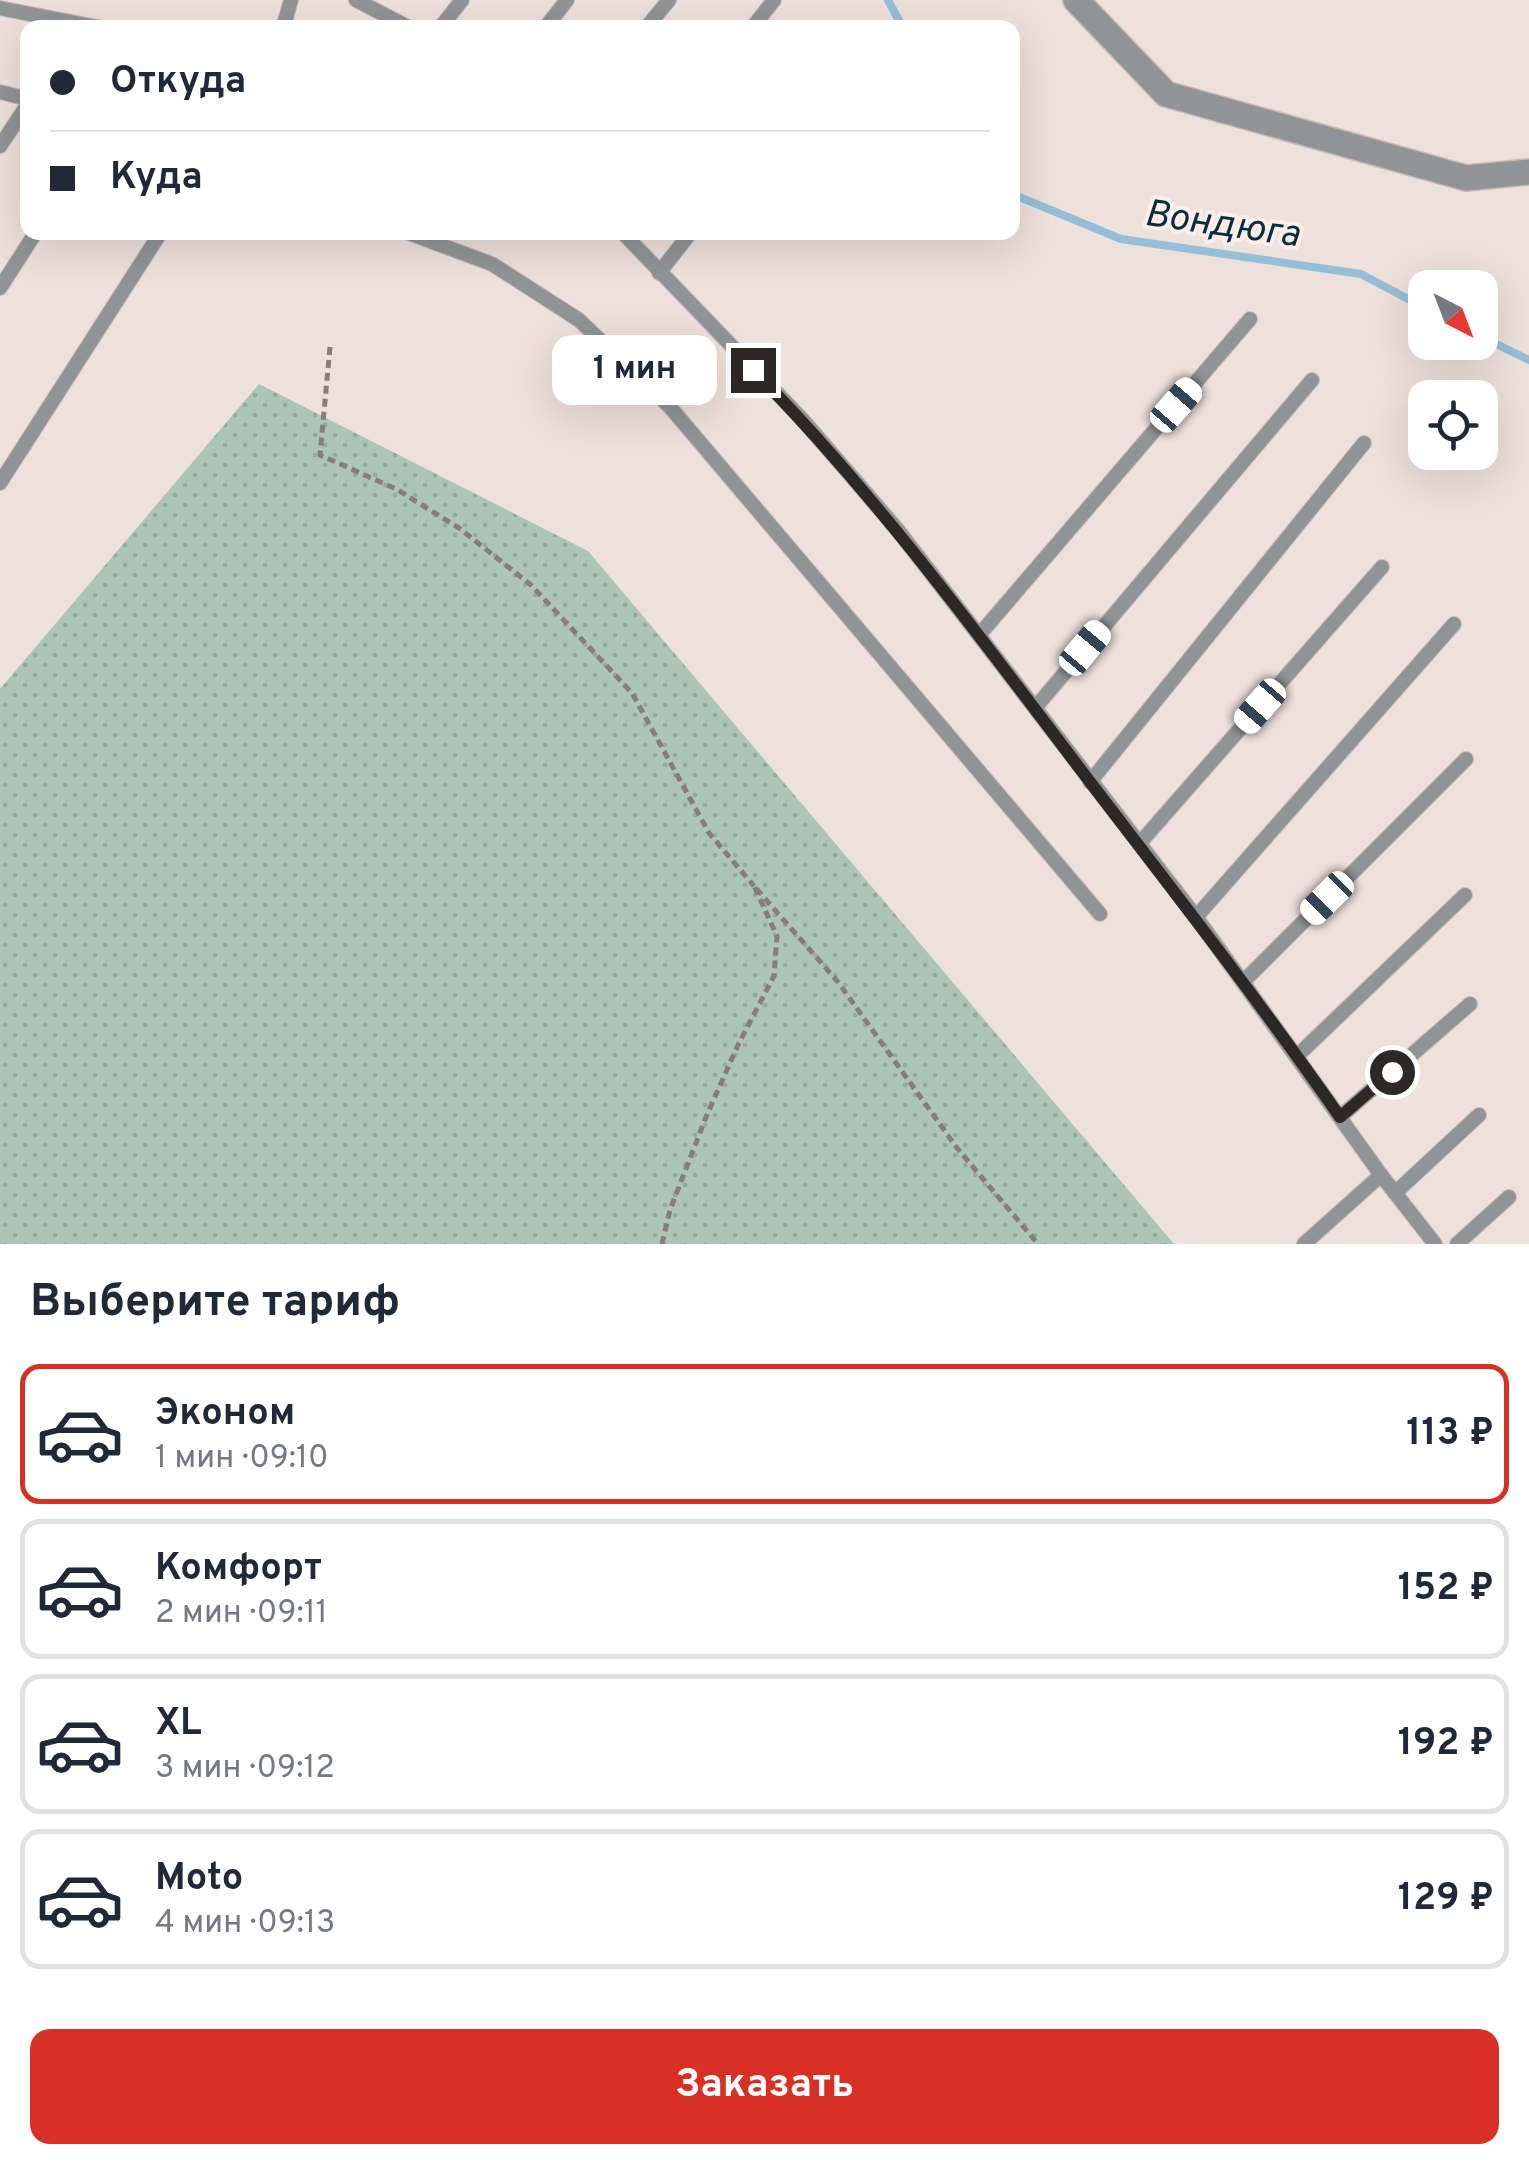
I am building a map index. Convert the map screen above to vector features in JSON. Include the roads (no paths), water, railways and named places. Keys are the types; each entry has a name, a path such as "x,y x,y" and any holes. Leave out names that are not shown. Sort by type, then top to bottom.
{"street":[{"path":"1076,0 1166,94 1466,178 1529,172"}],"lane":[{"path":"446,20 462,0"},
{"path":"551,20 567,0"},
{"path":"653,20 669,0"},
{"path":"758,20 774,0"},
{"path":"362,1 396,20"},
{"path":"0,8 61,20"},
{"path":"0,146 20,115"},
{"path":"0,288 31,240"},
{"path":"0,483 155,240"},
{"path":"428,240 492,264 580,320 670,407 1100,914"},
{"path":"629,240 802,419 897,529 1196,917 1382,1176 1436,1244"},
{"path":"659,272 685,240"},
{"path":"980,634 1250,319"},
{"path":"1034,708 1312,380"},
{"path":"1090,782 1364,443"},
{"path":"1138,844 1382,567"},
{"path":"1196,917 1454,624"},
{"path":"1243,982 1466,759"},
{"path":"1297,1056 1465,894"},
{"path":"1340,1117 1470,1004"},
{"path":"1396,1193 1479,1115"},
{"path":"1304,1244 1382,1176"},
{"path":"1457,1244 1509,1197"}],"waterway":[{"name":"Вондюга","path":"888,0 899,20"},
{"name":"Вондюга","path":"1020,197 1121,239 1361,274 1408,299"},
{"name":"Вондюга","path":"1498,345 1529,360"}]}
